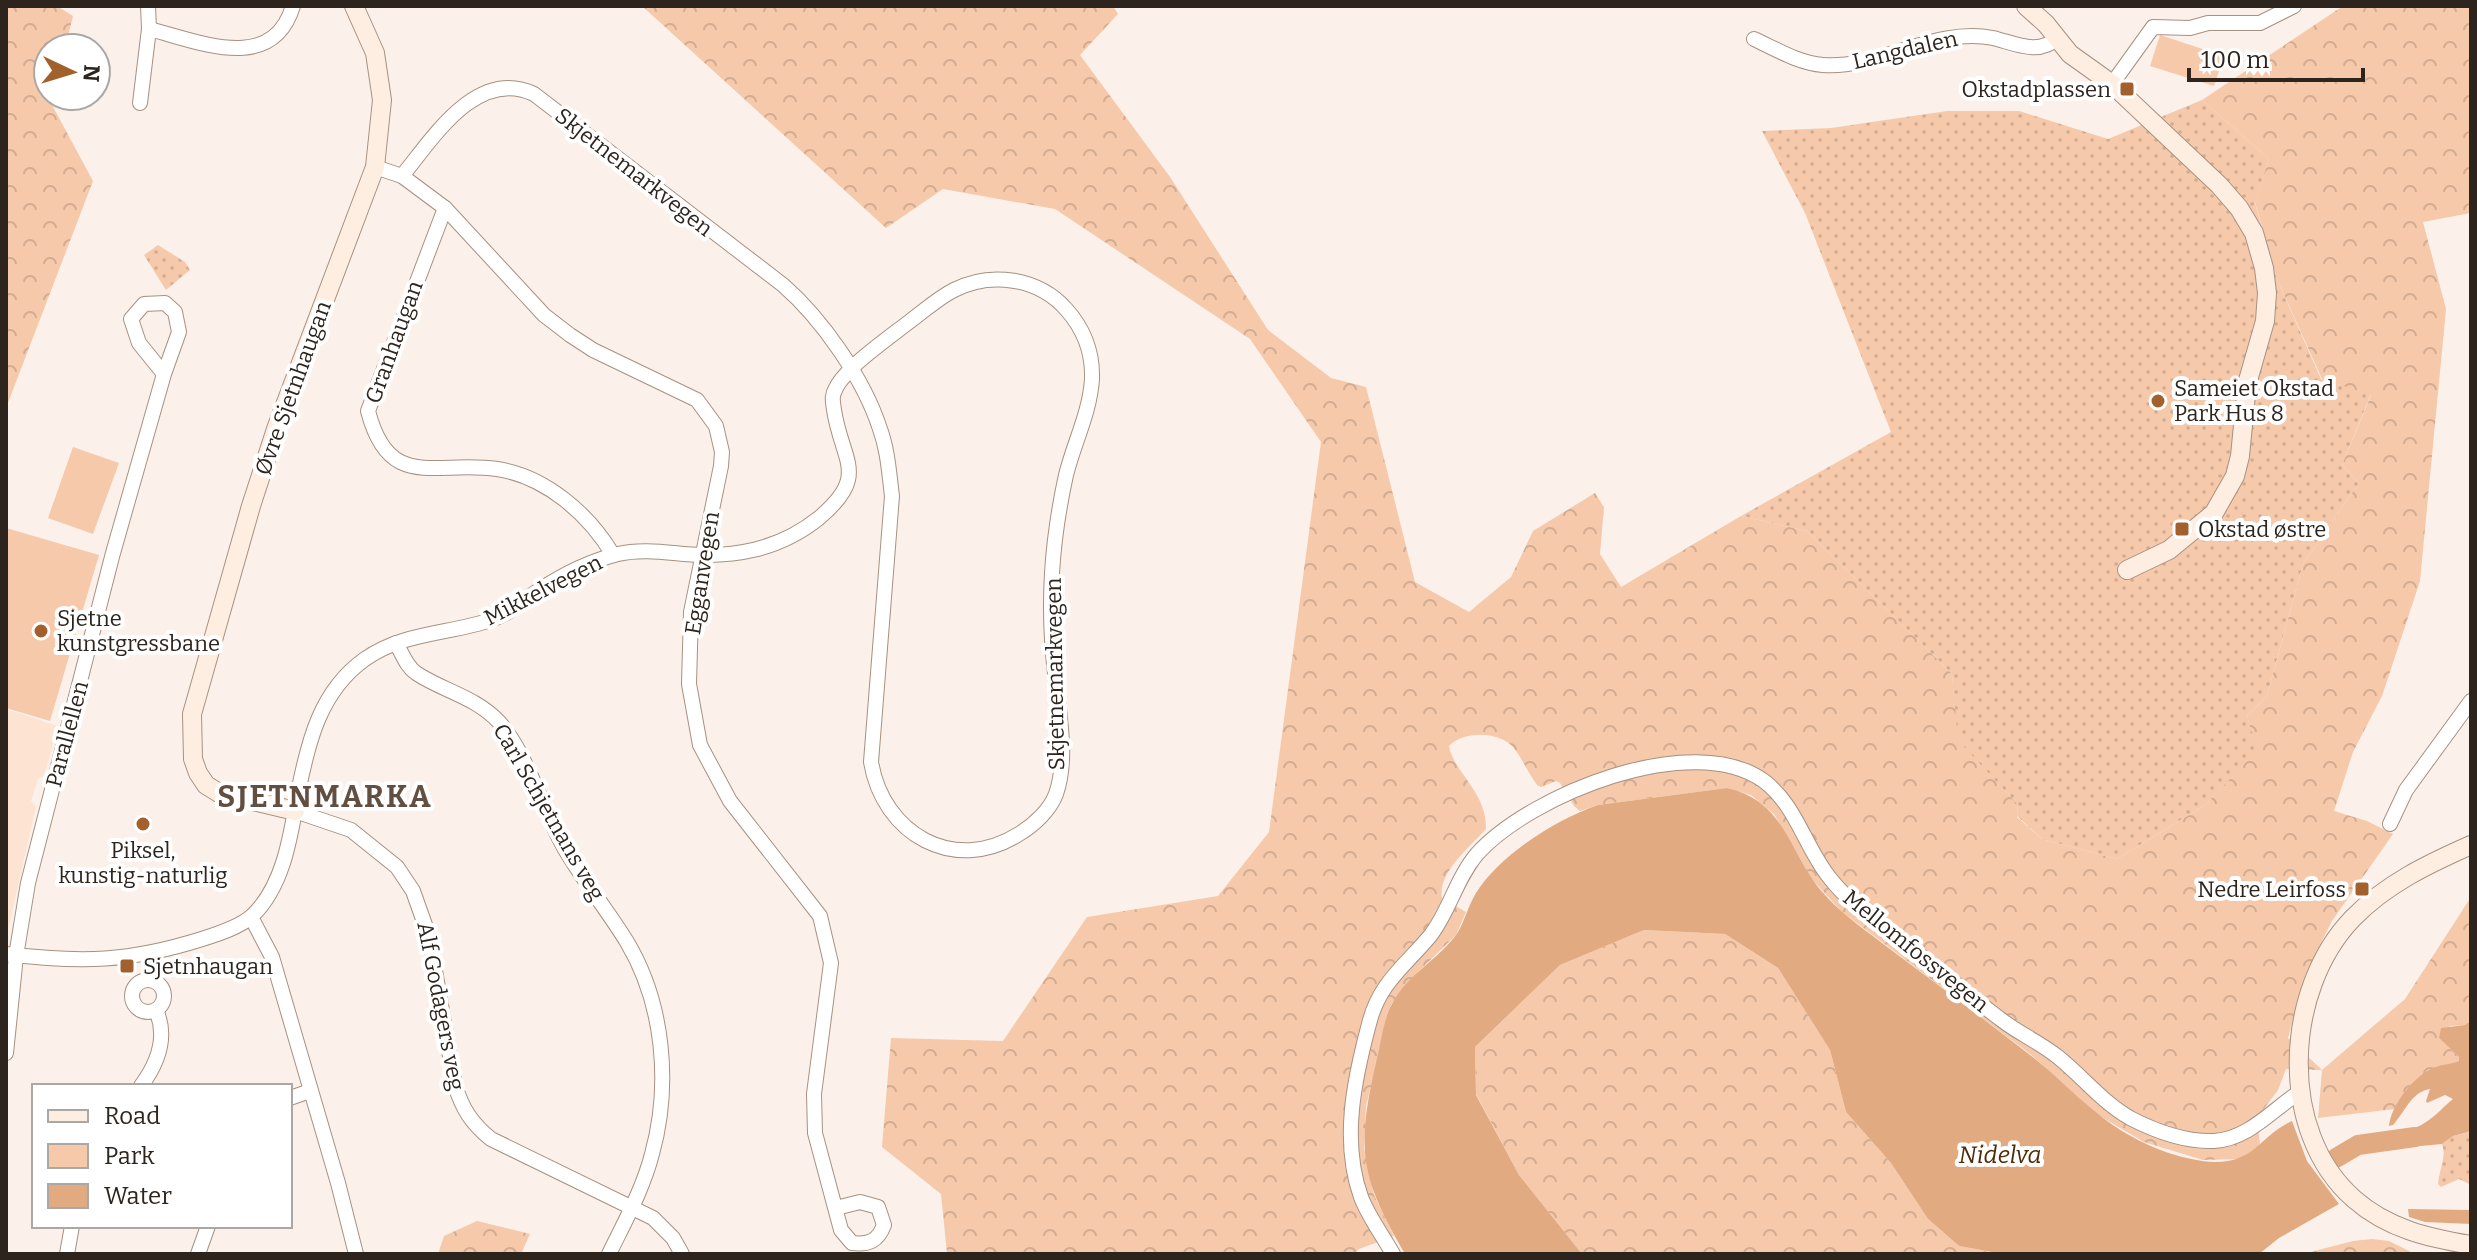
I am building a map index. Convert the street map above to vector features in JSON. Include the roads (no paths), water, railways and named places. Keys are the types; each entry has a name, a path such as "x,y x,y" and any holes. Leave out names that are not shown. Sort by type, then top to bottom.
{"street":[{"path":"140,103 149,29 148,6"},
{"path":"149,29 225,49 254,47 274,37 288,21 293,6"},
{"name":"Øvre Sjetnhaugan","path":"198,773 191,739 192,714 242,535 276,429 375,167 382,100 375,53 354,6"},
{"path":"2026,6 2070,54 2112,84 2219,185 2239,208 2254,233 2264,268 2267,293 2262,333 2247,384 2240,456 2226,495 2214,513 2169,550 2127,570"},
{"path":"2112,84 2153,27 2260,23 2294,6"},
{"name":"Langdalen","path":"1754,39 1808,63 1827,65 1847,64 1969,36 1989,37 2034,48 2045,46 2057,38"},
{"name":"Skjetnemarkvegen","path":"402,176 449,119 479,96 498,88 522,89 534,94 807,306 823,325 850,370 871,404 888,455 892,496 873,718 871,762 875,781 893,817 919,838 961,851 1000,844 1031,826 1056,795 1062,745 1050,602 1054,551 1067,473 1090,394 1090,346 1079,324 1055,298 1036,287 1014,280 986,280 945,295 876,346 850,370"},
{"name":"Egganvegen","path":"375,167 402,176 445,208 544,315 570,335 593,350 697,400 716,426 722,452 691,612 689,684 700,745 730,801 820,916 831,963 814,1094 815,1133 836,1208"},
{"name":"Granhaugan","path":"445,208 368,411 374,437 391,458 414,467 498,469 543,484 593,527 613,555"},
{"name":"Parallellen","path":"6,1053 11,955 28,883 113,553 179,332 175,312 165,303 144,304 131,319 139,343 164,374"},
{"name":"Mikkelvegen","path":"251,917 280,873 307,746 323,706 339,682 371,655 396,643 494,619 565,575 613,555 645,551 723,556 774,545 798,533 823,515 846,490 850,478 849,462 833,400 836,388 850,370"},
{"name":"Carl Schjetnans veg","path":"396,643 416,673 466,697 499,722 512,740 565,850 628,944 646,982 659,1029 663,1075 661,1104 652,1154 632,1207 609,1254"},
{"path":"2390,824 2406,790 2471,701"},
{"name":"Mellomfossvegen","path":"1393,1254 1361,1198 1350,1149 1351,1110 1373,1006 1388,980 1433,932 1456,884 1475,856 1498,834 1524,815 1570,792 1607,777 1650,768 1724,764 1763,780 1787,804 1827,876 1851,902 2005,1023 2058,1057 2096,1093 2131,1118 2183,1138 2200,1141 2226,1139 2252,1128 2301,1091"},
{"name":"Alf Godagers veg","path":"198,773 206,785 219,793 295,811 351,830 397,867 413,891 429,936 455,1085 462,1107 475,1125 491,1139 653,1218 673,1238 682,1254"},
{"path":"2471,845 2428,865 2386,890 2339,935 2318,973 2306,1009 2301,1053 2301,1091 2306,1119 2323,1161 2353,1199 2377,1216 2410,1232 2471,1245"},
{"path":"11,955 76,960 135,957 220,933 251,917 272,957 356,1254"},
{"path":"142,1084 159,1053 163,1034 156,1010"},
{"path":"292,1097 310,1091"},
{"path":"67,1254 72,1228"},
{"path":"198,1254 207,1228"}],"water":[{"name":"Nidelva","path":"1727,788 1747,795 1775,817 1813,879 1840,910 2030,1055 2115,1127 2170,1153 2215,1162 2240,1158 2292,1121 2307,1161 2339,1204 2279,1238 2259,1254 2003,1254 1959,1246 1928,1219 1891,1163 1846,1112 1830,1050 1778,968 1725,934 1644,930 1560,965 1475,1047 1476,1095 1519,1175 1582,1254 1405,1254 1371,1182 1365,1141 1366,1118 1382,1033 1398,993 1451,942 1486,879 1514,852 1547,829 1598,805"},
{"path":"2471,1021 2471,1131 2453,1136 2442,1144 2399,1148 2390,1141 2430,1120 2453,1099 2445,1095 2427,1103 2430,1089 2423,1091 2389,1126 2398,1102 2422,1074 2459,1061 2459,1057 2439,1038 2441,1028 2465,1025"},
{"path":"2408,1209 2471,1210 2471,1224 2425,1222 2409,1217"}],"waterway":[{"name":"Nidelva","path":"2336,1158 2358,1145 2415,1137"}],"place":[{"name":"Okstadplassen","path":"2127,89"},
{"name":"Sameiet Okstad Park Hus 8","path":"2158,401"},
{"name":"Okstad østre","path":"2182,529"},
{"name":"Sjetne kunstgressbane","path":"41,631"},
{"name":"Piksel, kunstig-naturlig","path":"143,824"},
{"name":"Nedre Leirfoss","path":"2362,889"},
{"name":"Sjetnhaugan","path":"127,966"}],"district":[{"name":"SJETNMARKA","path":"325,797"}]}
